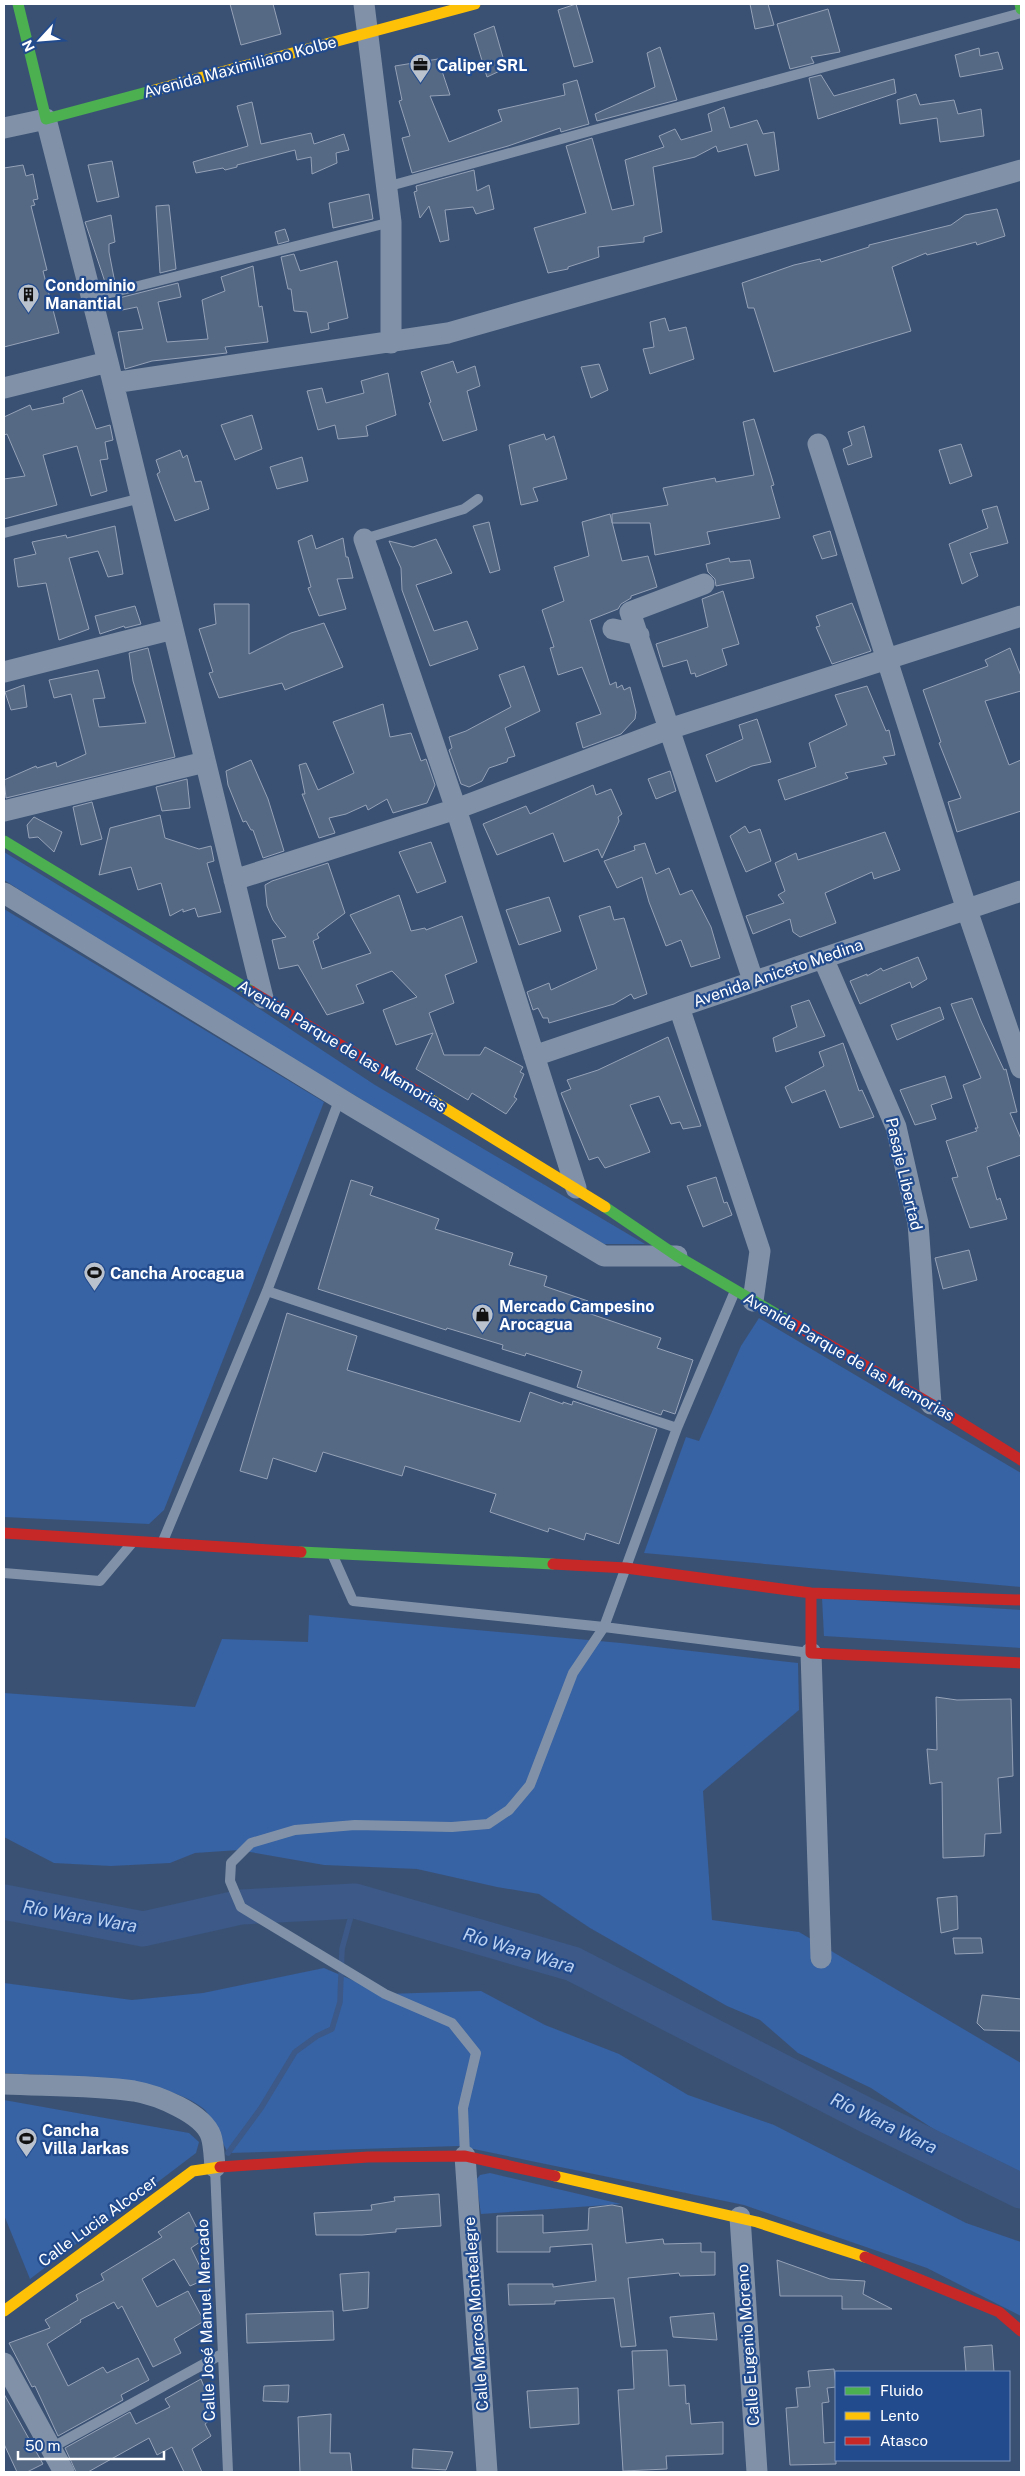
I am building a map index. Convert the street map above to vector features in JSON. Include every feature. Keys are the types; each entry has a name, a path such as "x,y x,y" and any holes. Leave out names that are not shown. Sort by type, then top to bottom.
{"street":[{"path":"18,4 108,362 263,998"},
{"path":"364,4 391,222 391,343"},
{"name":"Avenida Maximiliano Kolbe","path":"4,128 46,119 476,4"},
{"path":"1020,4 1021,10"},
{"path":"113,383 448,333 1021,170"},
{"path":"4,388 108,362"},
{"path":"818,444 967,910 1021,1068"},
{"path":"364,539 456,808 576,1188"},
{"path":"704,584 630,612 753,980"},
{"path":"234,880 456,808 670,730 1021,616"},
{"path":"613,628 639,636"},
{"path":"4,672 173,629"},
{"path":"4,811 205,762"},
{"name":"Avenida Parque de las Memorias","path":"4,841 576,1188 676,1256 931,1404 1021,1460"},
{"name":"Avenida Aniceto Medina","path":"534,1056 753,980 1021,891"},
{"name":"Avenida Parque de las Memorias","path":"4,893 604,1256 676,1256"},
{"name":"Pasaje Libertad","path":"823,958 896,1127 918,1223 931,1404"},
{"path":"679,1007 760,1251 753,1301"},
{"path":"4,1534 626,1568 811,1593 1021,1600"},
{"path":"811,1593 811,1653 821,1958"},
{"path":"811,1653 1021,1663"},
{"path":"4,2084 135,2092 172,2103 192,2114 206,2128 211,2136 215,2167"},
{"name":"Calle Lucia Alcocer","path":"4,2311 193,2171 215,2167 368,2156 465,2156 740,2217 853,2253 920,2278 999,2312 1021,2336"},
{"name":"Calle Marcos Montealegre","path":"465,2156 487,2472"},
{"name":"Calle Eugenio Moreno","path":"740,2217 757,2472"},
{"path":"4,2363 64,2472"}],"lane":[{"path":"386,187 1021,13"},
{"path":"91,298 391,222"},
{"path":"4,533 141,498"},
{"path":"364,539 464,509 478,499"},
{"path":"163,1542 267,1291 340,1098"},
{"path":"465,2156 463,2108 476,2053 452,2023 385,1994 241,1907 230,1880 231,1863 251,1843 295,1830 355,1825 452,1827 488,1824 509,1810 530,1784 573,1673 604,1627 677,1428 735,1290"},
{"path":"267,1291 677,1428"},
{"path":"4,1573 100,1581 135,1540"},
{"path":"332,1553 353,1601 604,1627 811,1653"},
{"name":"Calle José Manuel Mercado","path":"215,2167 228,2472"},
{"path":"51,2448 222,2354"}],"shaded area":[{"path":"4,852 234,992 375,1085 645,1244 604,1244 168,984 4,880"},
{"path":"4,909 324,1102 164,1510 149,1524 4,1517"},
{"path":"759,1318 1021,1473 1021,1587 644,1553 686,1437 699,1441 741,1346"},
{"path":"822,1598 1021,1610 1021,1648 824,1636"},
{"path":"309,1615 621,1643 798,1663 799,1710 703,1791 712,1920 799,1932 1021,2063 1021,2183 961,2147 871,2088 798,2053 760,2020 727,2006 590,1928 539,1894 497,1887 417,1869 324,1865 239,1850 195,1853 170,1863 111,1866 54,1863 4,1837 4,1693 195,1707 222,1639 308,1642"},
{"path":"324,1968 385,1994 481,1991 545,2025 619,2054 688,2095 774,2125 966,2223 1021,2242 1021,2316 927,2268 744,2205 459,2146 228,2153 214,2123 204,2109 185,2098 162,2089 108,2079 4,2073 4,1983 132,2000 203,1993"},
{"path":"4,2100 189,2133 199,2142 196,2153 30,2279 4,2215"},
{"path":"490,2173 621,2204 481,2214 476,2180 480,2175"}],"building":[{"path":"230,4 273,4 281,34 241,45"},
{"path":"576,4 593,62 574,67 558,10"},
{"path":"750,4 768,4 774,25 755,29"},
{"path":"828,9 840,52 811,57 814,63 790,69 777,24"},
{"path":"494,26 506,68 487,77 474,34"},
{"path":"660,47 677,100 597,121 595,114 655,87 647,53"},
{"path":"979,48 980,56 998,52 1003,69 960,77 955,55"},
{"path":"438,59 450,95 430,96 449,142 502,121 498,110 565,95 563,84 577,80 589,124 561,132 560,128 508,146 412,173 402,138 410,136 399,101 402,100 395,66"},
{"path":"821,75 834,96 894,79 896,93 818,119 809,78"},
{"path":"916,94 920,105 954,100 958,114 981,109 984,136 940,142 937,118 900,124 897,100"},
{"path":"252,102 261,144 311,133 314,144 344,134 349,150 336,153 337,163 312,174 311,157 297,160 295,150 237,165 237,167 225,170 223,168 196,173 193,162 248,146 237,106"},
{"path":"724,107 730,128 757,120 763,134 774,132 779,170 755,176 747,144 718,152 716,146 695,157 653,167 662,232 644,237 644,242 598,247 599,257 568,267 568,269 548,273 534,228 586,213 566,146 592,138 612,210 634,205 625,160 664,147 659,136 675,129 681,140 712,131 708,114"},
{"path":"112,161 119,197 97,202 88,165"},
{"path":"23,165 26,176 33,174 38,199 33,200 35,205 31,206 47,270 43,271 59,333 4,347 4,168"},
{"path":"474,170 477,191 489,185 494,209 476,214 473,207 445,210 449,240 440,242 429,206 420,218 414,192 417,191 416,186"},
{"path":"369,194 373,219 333,228 329,203"},
{"path":"169,205 176,269 160,273 156,206"},
{"path":"997,209 1005,236 977,245 976,242 927,255 926,253 892,267 911,331 774,372 754,308 748,308 742,283 794,265 820,259 821,262 869,247 869,245 951,225 965,215"},
{"path":"111,215 115,242 109,244 109,252 115,283 106,285 85,222"},
{"path":"285,229 289,241 278,244 275,232"},
{"path":"294,254 300,271 337,261 348,318 328,323 329,329 311,333 307,312 294,311 291,289 288,289 281,257"},
{"path":"253,266 259,307 262,306 268,342 225,347 227,353 152,361 125,369 118,332 143,329 137,307 122,310 119,298 178,283 181,297 158,302 167,342 208,339 202,300 225,291 221,277"},
{"path":"665,318 669,331 686,327 694,359 650,374 643,349 654,347 650,322"},
{"path":"453,361 457,373 475,366 480,386 467,391 477,430 443,441 429,403 431,402 421,372"},
{"path":"599,364 608,390 591,398 581,367"},
{"path":"388,373 396,415 366,426 368,436 338,439 335,425 318,430 307,391 322,388 326,403 364,393 361,381"},
{"path":"82,390 96,429 110,425 113,440 105,442 108,459 100,460 107,491 91,496 77,446 43,455 57,505 4,519 4,479 25,476 7,434 4,435 4,417 30,405 32,410 64,403 63,398"},
{"path":"252,415 262,449 235,460 221,425"},
{"path":"754,419 774,485 771,486 780,518 707,532 710,544 655,555 650,523 612,523 612,514 668,505 663,488 715,478 716,482 754,475 743,422"},
{"path":"864,426 872,457 848,465 843,449 852,445 848,432"},
{"path":"544,434 546,440 554,436 567,479 533,488 538,501 521,505 509,445"},
{"path":"961,444 972,476 950,484 939,450"},
{"path":"180,450 183,458 187,455 195,482 201,481 209,509 175,521 157,474 160,472 156,460"},
{"path":"302,457 308,481 277,489 270,467"},
{"path":"997,506 1008,543 970,553 978,576 962,584 949,544 988,528 982,510"},
{"path":"610,514 622,561 648,556 657,587 631,596 618,609 590,620 610,685 616,682 617,688 622,685 624,690 630,687 636,712 635,719 621,734 583,748 576,723 601,714 582,667 558,675 550,648 554,647 542,610 564,601 554,567 589,556 582,522"},
{"path":"489,522 500,570 490,573 473,526"},
{"path":"115,526 123,574 108,577 98,551 69,558 89,629 59,640 46,583 18,587 14,559 36,554 32,542 66,535 67,538"},
{"path":"830,531 837,555 822,559 813,536"},
{"path":"312,535 316,549 343,538 346,557 348,557 353,578 337,579 346,609 319,616 308,588 311,587 298,541"},
{"path":"436,539 452,573 416,585 434,631 467,621 478,649 430,666 402,590 401,568 389,541 413,547"},
{"path":"729,558 730,562 750,560 754,578 716,586 715,579 708,572 706,564"},
{"path":"723,591 739,644 722,649 727,665 696,677 695,673 691,674 687,660 663,667 656,644 708,627 702,599"},
{"path":"852,603 871,651 832,664 816,627 820,626 816,616"},
{"path":"214,604 249,604 249,654 291,633 324,623 343,667 285,690 282,683 219,698 209,673 213,672 199,629 216,624"},
{"path":"135,606 141,624 125,628 124,626 100,634 95,616"},
{"path":"148,648 175,757 6,798 4,780 36,766 37,768 56,762 57,767 86,754 71,694 54,698 49,680 98,670 105,698 93,699 99,727 146,723 133,681 129,653"},
{"path":"1010,648 1021,676 1021,691 985,701 1009,765 1021,760 1021,811 957,832 948,802 961,798 939,743 941,742 923,690 988,666 985,660"},
{"path":"524,666 540,711 505,728 515,756 508,758 507,762 489,768 482,781 469,787 461,784 449,750 452,748 449,737 466,731 511,707 499,675"},
{"path":"24,685 27,707 11,710 5,692"},
{"path":"867,686 886,731 889,730 895,755 883,757 887,764 845,773 848,778 785,800 778,780 816,767 809,743 847,725 835,695"},
{"path":"383,704 390,737 411,733 421,761 426,759 435,785 427,803 393,813 387,799 368,810 366,805 346,814 329,818 335,833 319,838 302,794 305,794 299,765 306,763 318,790 354,773 333,722"},
{"path":"757,719 771,762 752,766 716,782 706,755 743,739 739,725"},
{"path":"251,760 268,799 284,851 263,858 253,830 251,830 246,821 243,822 228,785 226,771"},
{"path":"670,771 676,791 656,799 648,779"},
{"path":"187,779 190,808 162,811 156,787"},
{"path":"593,785 596,795 611,789 622,814 618,817 619,821 602,858 598,849 564,862 553,833 497,855 483,824 526,806 530,814"},
{"path":"92,802 102,839 81,845 73,807"},
{"path":"160,815 165,838 199,849 211,846 214,861 207,863 221,912 198,917 195,908 183,912 183,909 170,916 161,883 138,890 131,867 99,875 110,828"},
{"path":"34,817 62,832 54,852 38,837 29,838 27,825"},
{"path":"745,826 749,833 760,829 771,861 746,872 730,836"},
{"path":"885,832 900,870 874,879 872,872 825,893 836,923 800,937 793,932 790,919 753,934 746,916 784,903 778,895 785,891 775,863 796,853 798,860"},
{"path":"431,842 446,882 417,893 399,852"},
{"path":"645,843 656,874 669,868 680,895 692,890 711,927 720,958 691,967 681,940 666,946 649,902 642,877 617,888 604,861 635,850 634,846"},
{"path":"328,863 345,913 317,934 319,938 313,941 322,969 371,953 350,915 399,895 411,931 425,928 426,930 462,916 477,962 445,975 454,1003 429,1013 444,1055 480,1055 485,1047 523,1067 520,1072 524,1074 514,1097 517,1099 506,1114 472,1093 468,1100 416,1069 433,1033 396,1045 383,1010 417,997 392,971 356,985 364,1003 327,1015 298,965 279,969 272,940 286,937 273,920 267,906 265,885"},
{"path":"549,897 561,931 519,945 506,910"},
{"path":"610,906 614,920 624,918 647,994 634,999 631,994 614,1004 549,1023 548,1018 543,1018 538,1008 533,1010 527,992 549,983 551,990 597,969 579,916"},
{"path":"918,957 927,979 912,988 910,982 860,1004 850,981 867,974 867,976 881,968 883,971"},
{"path":"972,998 1004,1070 1006,1069 1017,1112 1010,1113 1021,1139 1021,1155 987,1167 997,1200 1000,1198 1007,1219 970,1228 952,1178 958,1177 946,1141 977,1131 975,1128 978,1128 963,1085 981,1078 951,1004"},
{"path":"809,1000 825,1036 776,1052 773,1038 797,1027 791,1006"},
{"path":"940,1007 944,1019 897,1040 891,1025"},
{"path":"668,1037 701,1126 683,1129 680,1122 671,1124 659,1096 630,1105 650,1152 605,1168 598,1157 589,1160 561,1093 571,1089 567,1080 598,1070"},
{"path":"843,1043 859,1091 862,1090 874,1117 840,1128 825,1090 792,1103 785,1087 824,1066 819,1052"},
{"path":"945,1076 952,1098 931,1105 936,1119 915,1125 900,1090"},
{"path":"716,1177 724,1203 727,1202 732,1215 703,1227 687,1186"},
{"path":"351,1180 373,1187 370,1195 439,1219 435,1229 513,1253 509,1265 547,1276 544,1286 588,1301 585,1312 661,1338 657,1348 693,1360 675,1414 663,1410 661,1415 577,1387 582,1371 526,1353 525,1356 502,1349 503,1345 447,1328 446,1330 318,1289"},
{"path":"969,1250 977,1280 943,1289 935,1258"},
{"path":"287,1313 357,1336 347,1370 520,1422 530,1392 563,1404 563,1402 572,1405 573,1401 657,1429 619,1544 586,1533 584,1540 549,1528 548,1532 490,1512 496,1494 405,1466 402,1476 323,1452 316,1472 273,1458 267,1479 240,1471"},
{"path":"936,1697 957,1700 1011,1699 1013,1776 998,1778 1001,1833 985,1834 984,1856 943,1858 942,1782 930,1784 927,1749 937,1750"},
{"path":"957,1896 958,1929 941,1933 937,1898"},
{"path":"953,1938 981,1938 983,1953 955,1954"},
{"path":"982,1995 1021,1999 1021,2031 984,2030 977,2023"},
{"path":"439,2194 441,2226 396,2229 396,2232 362,2235 316,2235 314,2213 372,2210 371,2205 395,2201 394,2197"},
{"path":"612,2205 622,2207 626,2243 663,2239 664,2244 701,2243 701,2252 715,2252 715,2275 680,2276 679,2273 628,2278 636,2346 621,2347 614,2298 555,2301 555,2304 509,2305 508,2284 553,2284 553,2287 596,2281 592,2244 550,2247 550,2252 497,2252 497,2216 543,2215 543,2233 588,2230 589,2208"},
{"path":"189,2212 203,2240 191,2248 206,2279 190,2286 174,2259 142,2279 157,2307 188,2291 204,2321 174,2339 181,2353 153,2367 122,2306 118,2309 114,2302 80,2320 81,2322 47,2344 68,2386 103,2367 107,2373 138,2358 149,2380 121,2395 123,2400 58,2436 35,2386 32,2387 9,2343 50,2328 45,2320 78,2300 76,2295 104,2280 101,2274 162,2237 158,2232"},
{"path":"777,2260 830,2279 865,2281 863,2294 892,2309 842,2309 842,2296 780,2296"},
{"path":"369,2272 368,2308 343,2311 340,2274"},
{"path":"333,2311 334,2340 247,2343 246,2314"},
{"path":"714,2313 717,2340 673,2337 670,2317"},
{"path":"992,2345 994,2371 966,2371 964,2347"},
{"path":"667,2350 669,2386 685,2385 686,2404 689,2403 691,2424 723,2422 723,2454 666,2456 667,2469 623,2471 618,2390 634,2389 632,2351"},
{"path":"834,2369 835,2387 827,2388 829,2402 822,2403 824,2443 835,2442 836,2464 790,2465 786,2408 798,2407 796,2388 810,2387 808,2371"},
{"path":"201,2379 210,2402 207,2407 214,2417 205,2424 211,2436 192,2449 202,2472 184,2472 172,2447 157,2455 149,2438 88,2472 76,2472 65,2448 130,2412 136,2424 170,2407 165,2399"},
{"path":"289,2385 288,2402 263,2401 264,2386"},
{"path":"578,2388 579,2424 530,2428 527,2391"},
{"path":"4,2394 43,2464 27,2472 17,2472 4,2444"},
{"path":"331,2414 330,2453 350,2453 352,2472 300,2472 298,2417"},
{"path":"413,2449 453,2452 446,2470 412,2468"}],"waterway":[{"path":"228,2153 261,2108 295,2052 317,2036 332,2029 340,2002 342,1949 355,1901"},
{"name":"Río Wara Wara","path":"4,1902 143,1929 241,1907 355,1901 573,1964 868,2116 1021,2191"}],"traffic: fast":[{"path":"18,4 46,119 151,91"},
{"path":"1020,4 1021,9"},
{"path":"4,841 251,991"},
{"path":"605,1207 677,1256 790,1322"},
{"path":"301,1552 553,1564"}],"traffic: slow":[{"path":"151,91 475,4"},
{"path":"425,1096 605,1207"},
{"path":"4,2311 193,2171 220,2167"},
{"path":"555,2176 757,2222 865,2257"}],"traffic: jam":[{"path":"251,991 425,1096"},
{"path":"790,1322 931,1404 1021,1460"},
{"path":"4,1533 301,1552"},
{"path":"553,1564 626,1568 811,1593 1021,1600"},
{"path":"811,1593 811,1653 1021,1663"},
{"path":"220,2167 368,2157 465,2156 555,2176"},
{"path":"865,2257 999,2312 1021,2331"}],"place":[{"name":"Caliper SRL","path":"421,84"},
{"name":"Condominio Manantial","path":"29,313"},
{"name":"Cancha Arocagua","path":"94,1292"},
{"name":"Mercado Campesino Arocagua","path":"483,1334"},
{"name":"Cancha Villa Jarkas","path":"26,2158"}]}
